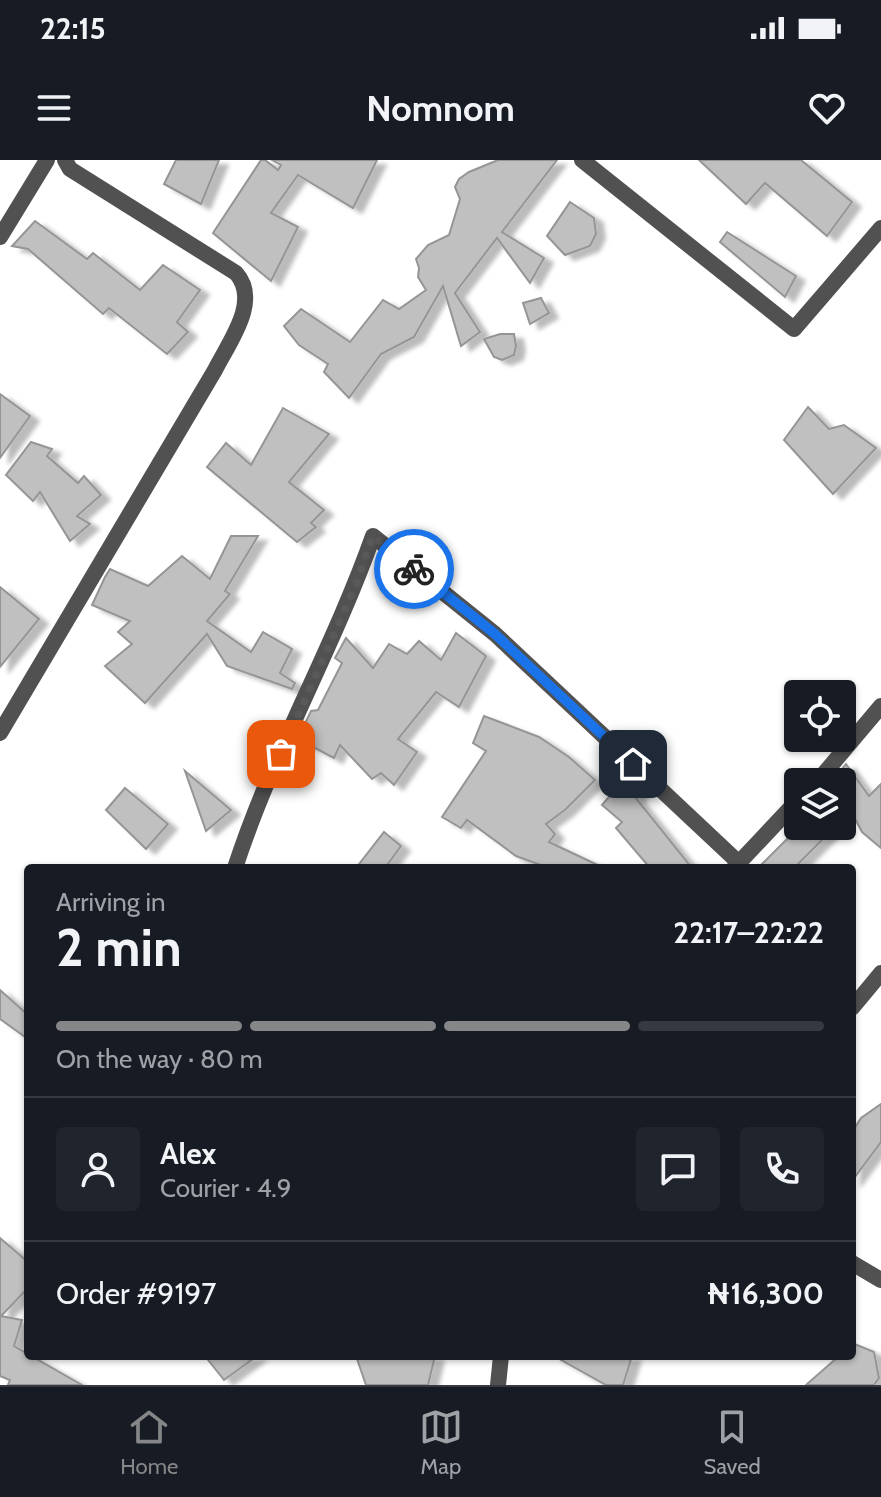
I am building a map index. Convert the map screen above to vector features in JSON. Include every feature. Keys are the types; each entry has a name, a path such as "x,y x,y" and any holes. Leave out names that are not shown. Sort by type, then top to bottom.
{"street":[{"path":"0,237 47,160"},
{"path":"0,733 215,370 243,314 246,299 245,287 236,273 70,169 65,160"},
{"path":"582,160 794,329 881,228"},
{"path":"237,864 268,783 357,582 373,536 495,634 735,864"},
{"path":"829,768 881,706"},
{"path":"737,864 784,815"},
{"path":"856,1003 881,973"},
{"path":"856,1265 881,1280"},
{"path":"498,1385 501,1360"}],"building":[{"path":"176,160 219,160 201,204 164,184"},
{"path":"261,160 278,170 281,165 272,160 377,160 353,208 298,175 271,213 298,227 271,281 213,233"},
{"path":"498,160 557,160 502,232 544,258 530,283 497,238 455,293 480,332 461,346 443,286 414,337 381,354 349,398 324,372 328,364 299,345 284,326 301,309 350,342 383,300 399,309 426,290 418,277 416,259 428,245 449,235 460,199 455,187 459,179"},
{"path":"699,160 801,160 852,202 827,236 765,183 746,204"},
{"path":"570,202 594,218 596,234 590,246 565,255 547,236"},
{"path":"35,221 87,259 93,253 140,290 163,265 200,290 177,322 188,332 167,354 109,308 103,314 28,249 12,246"},
{"path":"727,232 796,276 785,297 720,242"},
{"path":"541,298 549,313 530,324 523,303"},
{"path":"514,334 516,346 514,355 502,360 494,357 484,339"},
{"path":"0,394 30,416 0,458"},
{"path":"808,407 829,429 844,425 876,448 833,494 784,440"},
{"path":"283,408 329,434 289,482 324,510 311,523 316,527 297,542 207,467 226,443 251,465"},
{"path":"31,442 52,449 47,456 78,483 84,476 101,495 77,516 90,524 70,541 40,492 33,501 6,475"},
{"path":"231,536 258,536 225,591 230,594 207,621 251,652 263,632 292,649 280,673 295,683 292,689 227,666 207,634 145,703 105,666 132,644 118,632 130,621 92,605 105,577 110,569 148,586 182,556 210,579"},
{"path":"0,587 39,619 0,667"},
{"path":"456,633 486,656 459,707 436,692 398,739 417,752 394,785 381,773 372,779 340,745 334,758 298,739 304,732 302,730 311,711 318,710 342,663 335,658 346,638 373,668 389,644 407,654 419,641 441,660"},
{"path":"484,716 539,737 569,757 595,780 546,824 555,834 549,842 596,864 538,864 516,856 467,820 461,828 442,817 486,751 473,743"},
{"path":"185,771 231,810 206,831"},
{"path":"626,777 641,790 635,797 689,864 647,864 616,828 622,822 602,805"},
{"path":"856,778 869,796 881,784 881,848 862,832 856,821"},
{"path":"125,788 168,824 146,849 106,810"},
{"path":"384,832 401,846 388,864 359,864"},
{"path":"786,840 822,840 798,864 762,864"},
{"path":"0,990 24,1011 24,1036 0,1019"},
{"path":"881,1104 881,1142 856,1176 856,1126 861,1118"},
{"path":"0,1238 24,1259 24,1292 1,1316 22,1320 14,1346 24,1352 24,1360 38,1360 82,1385 8,1385 10,1380 0,1376"},
{"path":"856,1345 874,1352 879,1378 874,1385 806,1385 834,1360 856,1360"},
{"path":"208,1360 252,1360 224,1380"},
{"path":"357,1360 434,1360 428,1385 366,1385"},
{"path":"561,1360 631,1360 623,1385 606,1385"}],"way so far":[{"path":"281,754 357,582 373,536 414,569"}],"route":[{"path":"414,569 495,634 633,764"}]}
